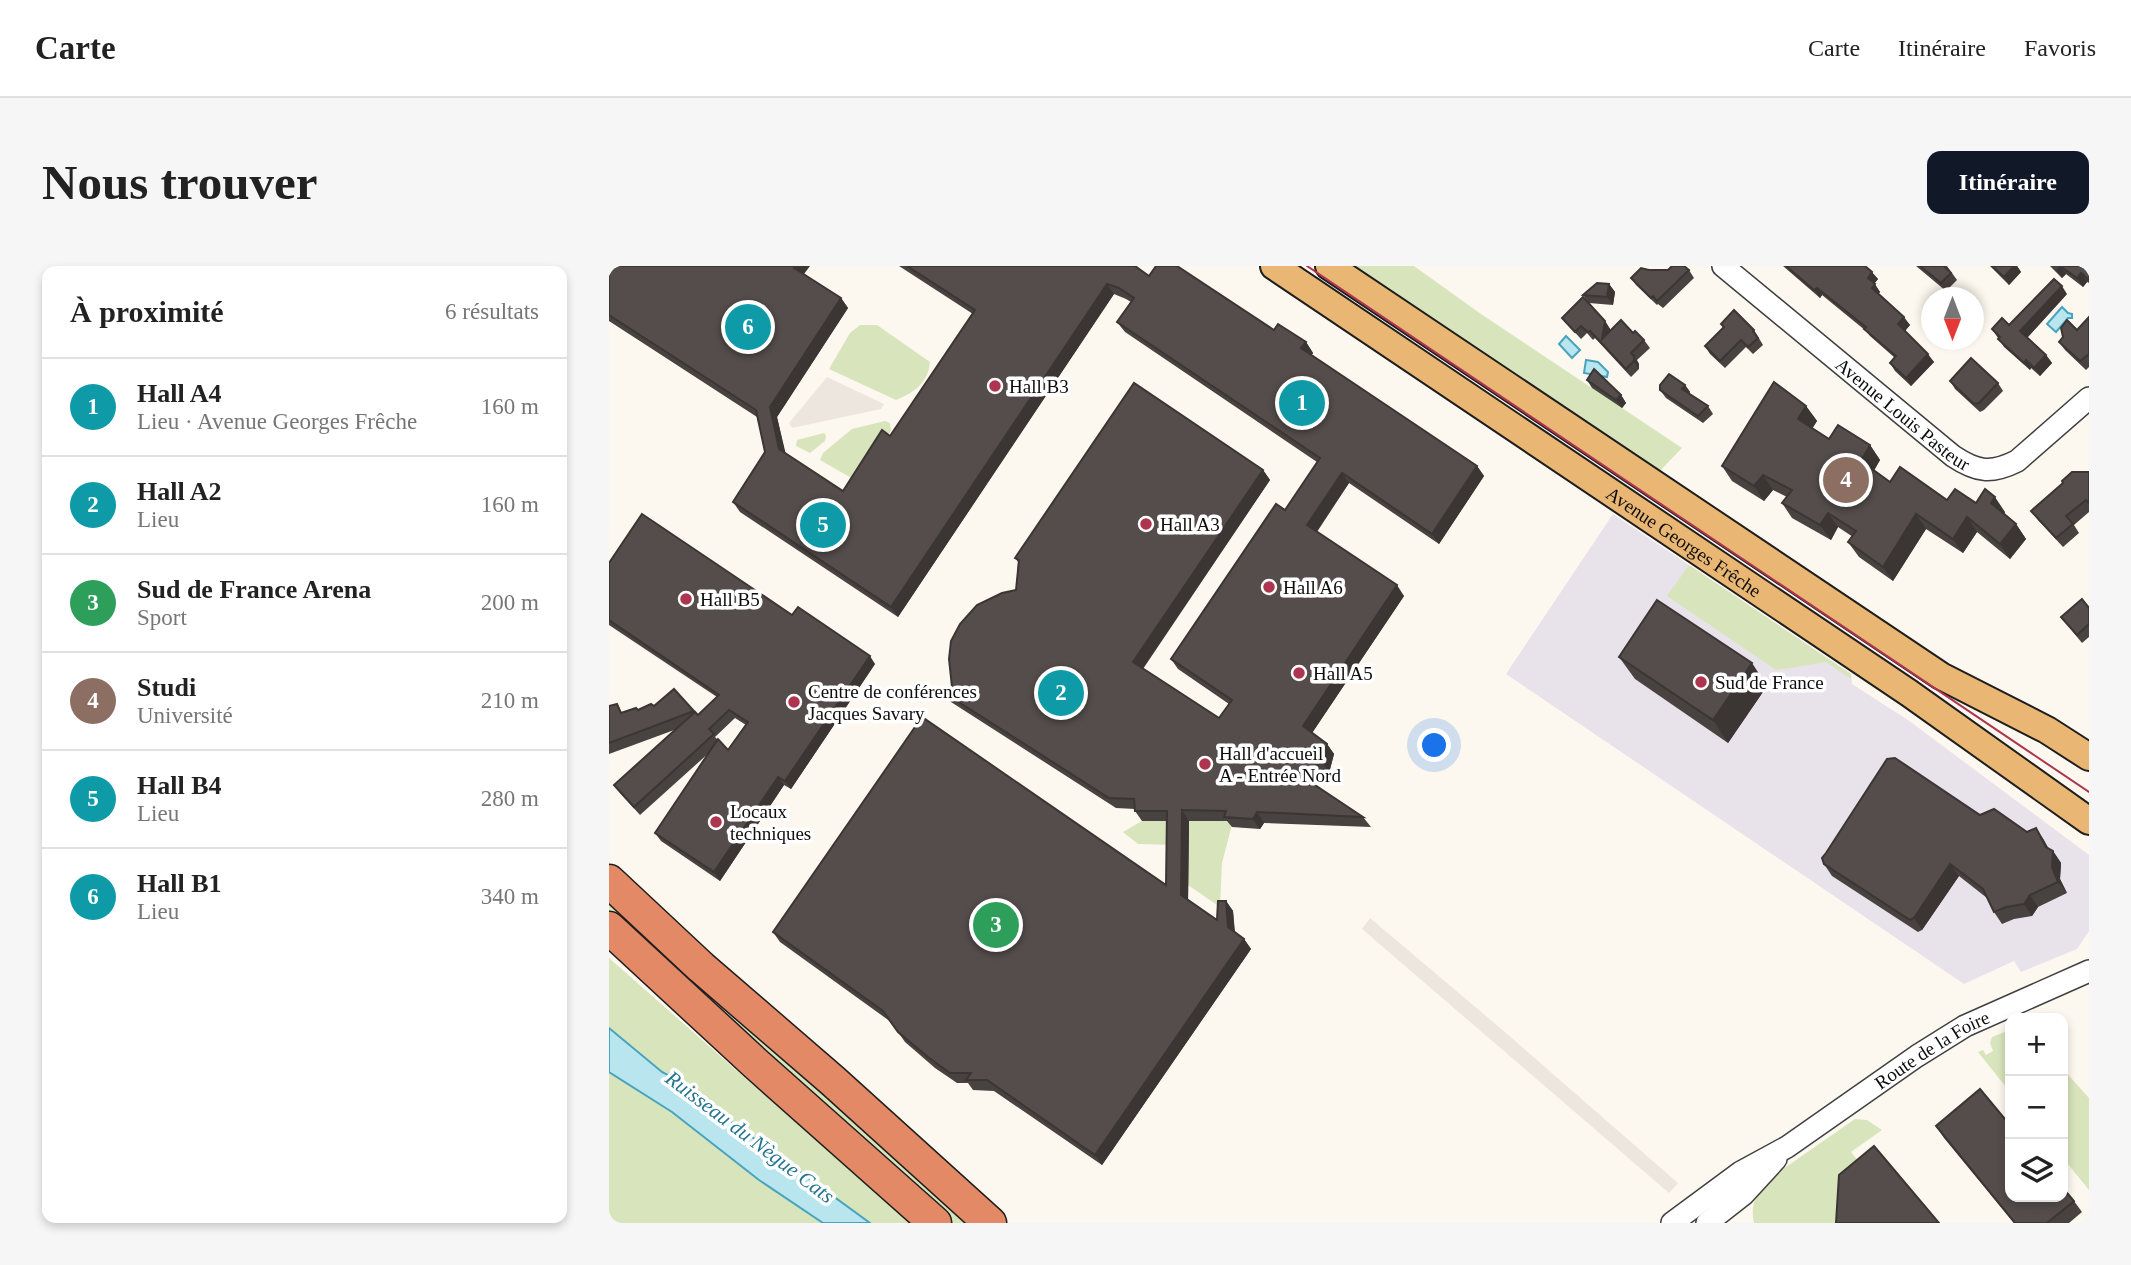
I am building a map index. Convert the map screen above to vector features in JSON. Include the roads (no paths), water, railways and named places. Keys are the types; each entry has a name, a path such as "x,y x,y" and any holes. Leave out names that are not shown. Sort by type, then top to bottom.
{"highway":[{"path":"609,881 701,967 833,1081 990,1223"},
{"path":"609,928 755,1063 935,1223"}],"main road":[{"name":"Avenue Georges Frêche","path":"1274,266 1898,686 2089,821"},
{"name":"Avenue Georges Frêche","path":"1329,266 1941,676 2047,730 2089,757"}],"street":[{"name":"Avenue Louis Pasteur","path":"1738,270 1953,456 1967,465 1993,470 2017,461 2089,398"},
{"name":"Route de la Foire","path":"1672,1223 1741,1172 1787,1147 1965,1026 2089,971"},
{"path":"2022,1000 2089,986"},
{"name":"Route de la Foire","path":"1707,1223 1735,1218 1744,1194 1787,1147"},
{"path":"1712,1193 1735,1218"}],"water":[{"path":"2062,307 2072,314 2072,318 2068,318 2056,332 2047,324"},
{"path":"1566,336 1580,350 1572,358 1559,344"},
{"path":"1586,360 1598,362 1608,372 1607,377 1584,373"},
{"name":"Ruisseau du Nègue Cats","path":"609,1028 662,1072 690,1087 719,1113 870,1223 823,1223 759,1180 672,1112 609,1072"}],"tram line":[{"path":"1307,266 2089,792"}],"place":[{"name":"Hall B1","path":"748,327"},
{"name":"Hall B3","path":"995,386"},
{"name":"Hall A4","path":"1302,403"},
{"name":"Studi","path":"1846,480"},
{"name":"Hall A3","path":"1146,524"},
{"name":"Hall B4","path":"823,525"},
{"name":"Hall A6","path":"1269,587"},
{"name":"Hall B5","path":"686,599"},
{"name":"Hall A5","path":"1299,673"},
{"name":"Sud de France","path":"1701,682"},
{"name":"Hall A2","path":"1061,693"},
{"name":"Centre de conférences Jacques Savary","path":"794,702"},
{"name":"Hall d'accueil A - Entrée Nord","path":"1205,764"},
{"name":"Locaux techniques","path":"716,822"},
{"name":"Sud de France Arena","path":"996,925"}]}
